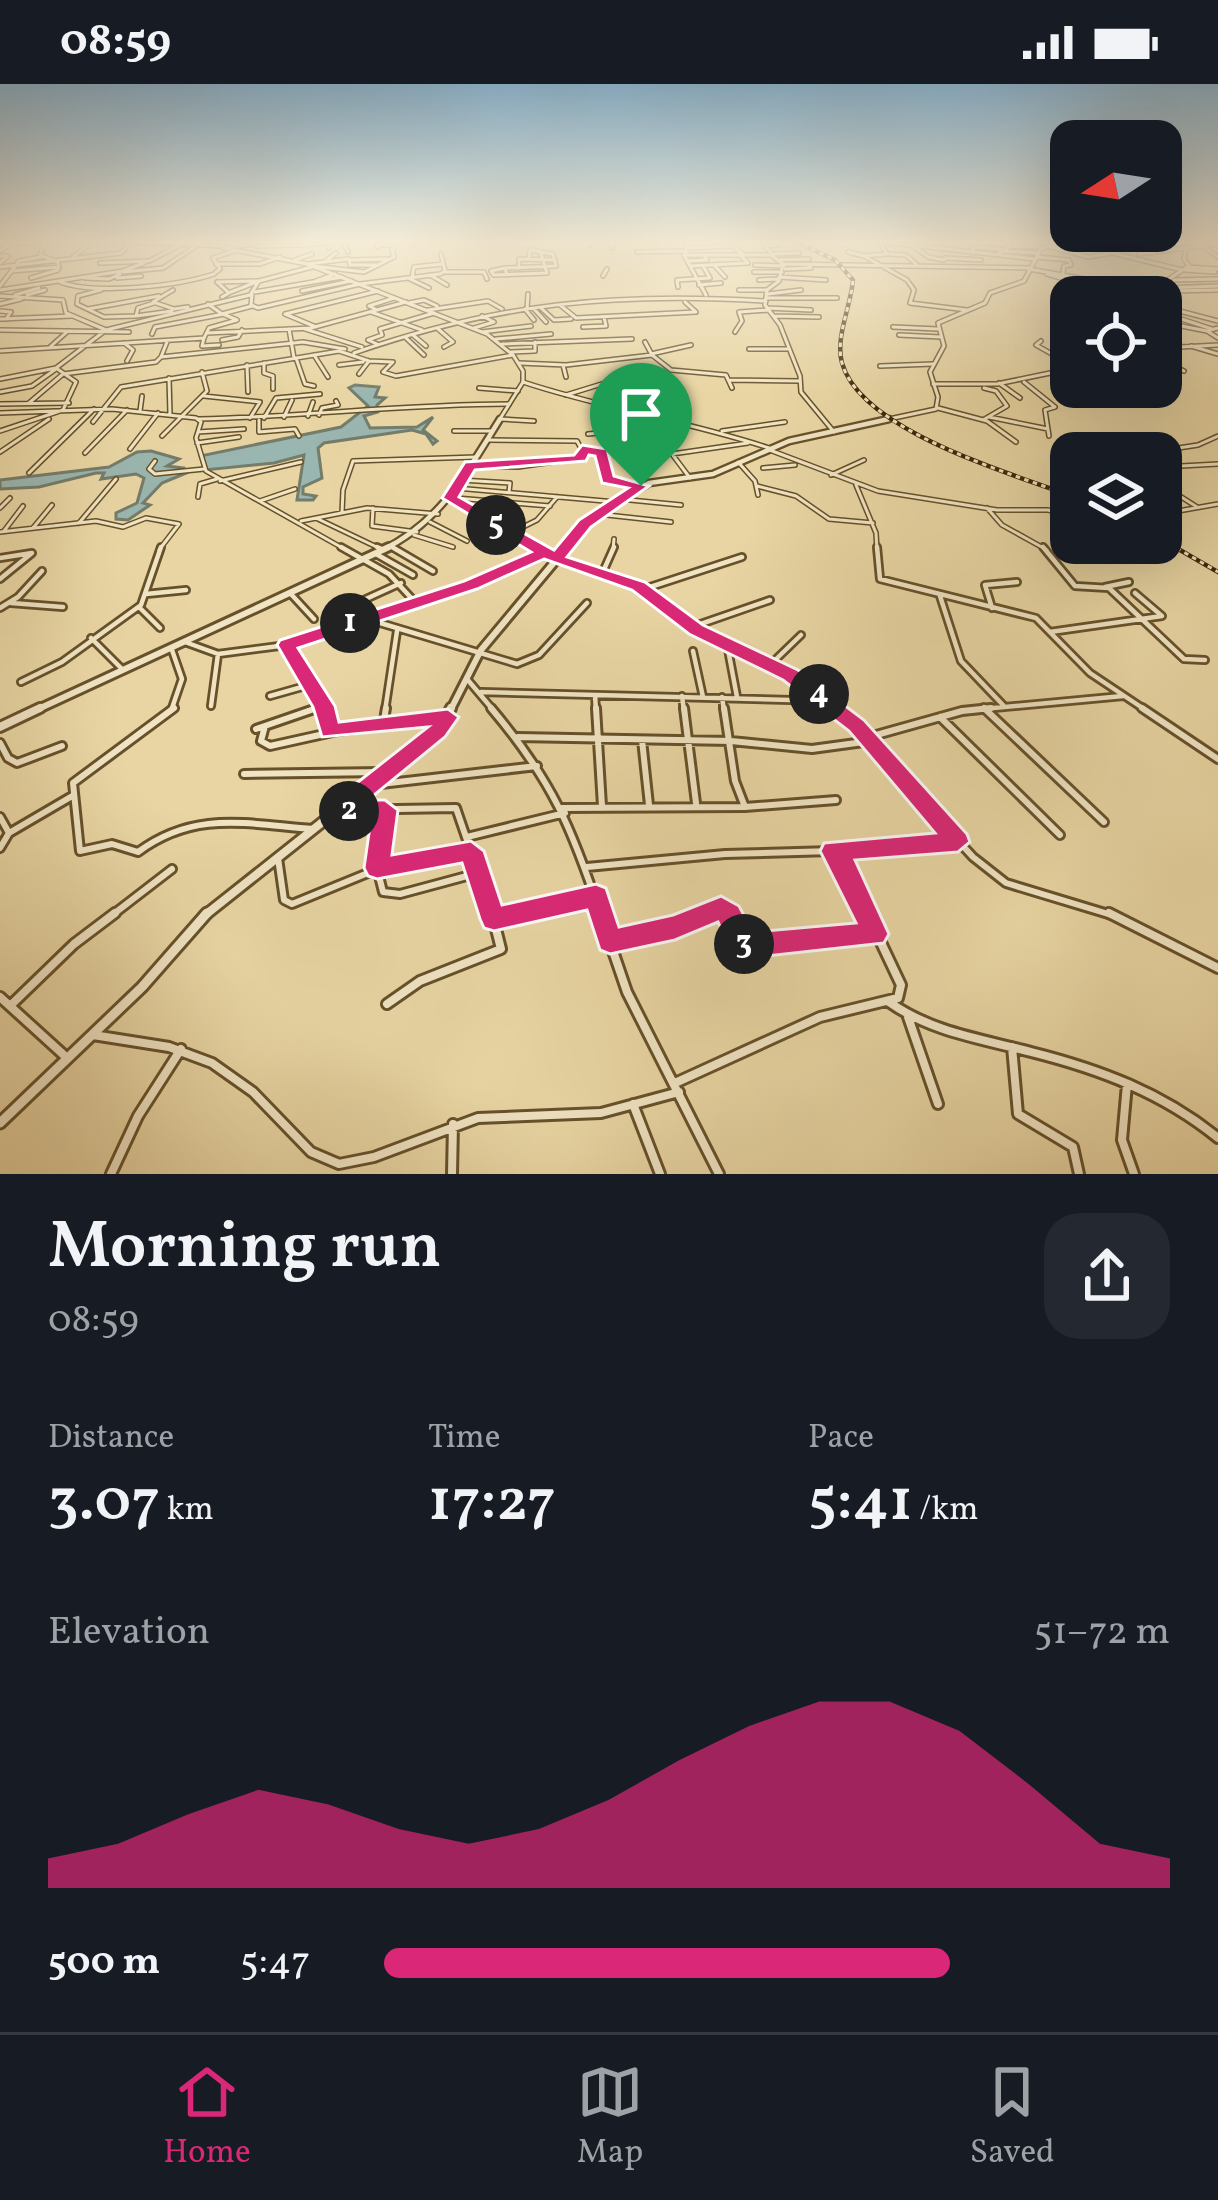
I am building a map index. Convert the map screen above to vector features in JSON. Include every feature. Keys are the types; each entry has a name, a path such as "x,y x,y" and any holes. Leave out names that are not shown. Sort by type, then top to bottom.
{"street":[{"path":"6,292 64,300 65,311 103,331"},
{"path":"10,296 21,292"},
{"path":"0,304 39,292"},
{"path":"94,292 78,296 77,304 106,318 178,309 232,292"},
{"path":"136,316 139,308 167,292"},
{"path":"0,392 32,386 103,331 261,292"},
{"path":"152,334 154,327 321,292"},
{"path":"316,327 285,315 324,300 350,300 375,292"},
{"path":"0,727 376,554 416,534 438,514 523,382 519,363 499,341 482,332 380,292"},
{"path":"744,292 811,310"},
{"path":"772,292 768,300 799,383 835,432"},
{"path":"741,311 795,292"},
{"path":"913,292 910,304 968,310"},
{"path":"938,408 933,364 943,347 940,322 986,302 993,292"},
{"path":"251,306 254,293"},
{"path":"482,332 532,323 526,309 528,294"},
{"path":"576,294 581,303"},
{"path":"91,310 162,295"},
{"path":"93,422 119,388 135,383 352,352 503,310 706,295 837,298"},
{"path":"377,310 369,306 395,298"},
{"path":"537,298 546,322"},
{"path":"305,329 407,302 424,300 434,310"},
{"path":"537,308 554,320 696,312 681,300"},
{"path":"381,346 368,340 382,335 380,329 434,310 488,301 503,310"},
{"path":"91,310 154,303 178,309"},
{"path":"207,303 237,320 205,335 202,346 238,338 242,330"},
{"path":"560,305 585,330 606,326 604,317"},
{"path":"735,332 741,311 737,305"},
{"path":"0,311 11,312 2,319"},
{"path":"1182,311 1218,321"},
{"path":"370,312 425,332"},
{"path":"2,319 72,316"},
{"path":"473,328 494,322 482,316"},
{"path":"774,316 818,317"},
{"path":"1186,321 1203,317"},
{"path":"1182,320 1212,329 1218,338"},
{"path":"1182,325 1212,329"},
{"path":"893,327 939,333"},
{"path":"0,351 289,328 368,348"},
{"path":"289,328 304,384 314,386"},
{"path":"436,328 453,342 444,347"},
{"path":"0,330 129,332"},
{"path":"50,347 68,331"},
{"path":"899,335 939,333"},
{"path":"499,341 551,334"},
{"path":"412,335 426,346"},
{"path":"405,337 424,355"},
{"path":"499,341 632,339"},
{"path":"29,403 63,374 160,361 168,340"},
{"path":"1041,341 1038,346 1050,352"},
{"path":"339,364 393,362 383,372 396,376 536,351 536,342"},
{"path":"645,342 671,370 724,374 732,388"},
{"path":"124,343 133,350 127,361"},
{"path":"161,357 293,343 352,352 368,361"},
{"path":"1186,344 1217,358"},
{"path":"519,363 563,365 692,345"},
{"path":"1182,345 1218,345"},
{"path":"749,349 787,349"},
{"path":"314,355 328,377"},
{"path":"181,357 192,374"},
{"path":"286,359 288,369"},
{"path":"359,374 368,361"},
{"path":"264,363 264,373 273,376 273,389"},
{"path":"880,366 933,364"},
{"path":"135,383 137,365"},
{"path":"247,365 248,392"},
{"path":"563,365 566,377"},
{"path":"0,452 69,403 76,382 56,368"},
{"path":"0,380 56,368"},
{"path":"162,436 208,390 202,373"},
{"path":"982,388 1050,375"},
{"path":"170,378 170,414"},
{"path":"729,380 799,383"},
{"path":"150,391 151,381"},
{"path":"523,382 623,411 722,431 856,484 987,508 1050,511"},
{"path":"1024,382 1055,407 1045,410 1049,436"},
{"path":"566,395 605,383 666,384"},
{"path":"999,383 1020,398"},
{"path":"933,384 997,392 1007,405 986,418"},
{"path":"479,388 518,391"},
{"path":"264,418 276,398 320,394"},
{"path":"623,411 622,397 650,395"},
{"path":"140,411 142,396"},
{"path":"203,396 260,402 252,418"},
{"path":"284,417 292,400"},
{"path":"319,415 322,408 338,405 336,400"},
{"path":"0,404 69,403"},
{"path":"308,416 313,403"},
{"path":"0,413 105,409 197,419 264,418 400,404 509,404"},
{"path":"582,450 602,452 607,479 641,486 719,472 768,448 938,408 1048,428"},
{"path":"29,473 94,409"},
{"path":"85,453 127,410"},
{"path":"130,449 158,413"},
{"path":"625,446 646,444 640,414"},
{"path":"0,431 53,415"},
{"path":"252,418 261,422 259,432 296,429 299,436"},
{"path":"986,418 1016,442"},
{"path":"197,419 204,469 401,583 415,602"},
{"path":"500,419 534,421"},
{"path":"722,431 785,422"},
{"path":"198,432 244,428"},
{"path":"588,434 642,429"},
{"path":"454,431 492,431"},
{"path":"1182,447 1218,436"},
{"path":"197,443 239,437"},
{"path":"470,466 581,458 576,440 487,440"},
{"path":"690,478 672,454 753,442"},
{"path":"342,513 353,461 476,457"},
{"path":"831,475 864,460"},
{"path":"154,461 149,469 155,474 204,469"},
{"path":"738,461 757,486 758,495"},
{"path":"198,496 200,484 301,462"},
{"path":"763,468 795,463"},
{"path":"795,463 802,475"},
{"path":"1182,466 1218,464"},
{"path":"79,523 116,479"},
{"path":"461,480 510,483 509,492"},
{"path":"856,484 873,523 880,579 1036,618 1090,673 1215,754"},
{"path":"0,1123 142,987 206,914 388,772 448,717 478,655 556,559 598,514 641,486"},
{"path":"757,486 779,488 790,498 814,503 829,519 873,523"},
{"path":"456,488 681,505"},
{"path":"260,501 295,489"},
{"path":"511,533 537,520 558,496"},
{"path":"1182,497 1197,507"},
{"path":"0,508 10,498"},
{"path":"450,498 550,506"},
{"path":"450,498 556,559 644,590 692,627 772,664 829,701 869,739 958,842 1014,887 1107,912 1218,968"},
{"path":"1182,510 1218,504"},
{"path":"34,528 52,505"},
{"path":"2,531 23,506"},
{"path":"374,508 372,526 454,547"},
{"path":"297,522 374,508 438,514"},
{"path":"987,508 1005,531"},
{"path":"598,514 670,522"},
{"path":"2,531 101,521 122,527 146,518 179,524 158,551 139,607 62,662 21,682"},
{"path":"318,519 433,571"},
{"path":"430,522 467,541"},
{"path":"999,524 1031,538 1053,555 1078,588 1129,582"},
{"path":"602,574 612,558 614,539"},
{"path":"0,558 32,553 0,579"},
{"path":"185,642 218,654 287,645 496,576 544,553"},
{"path":"376,554 413,575"},
{"path":"644,590 742,557"},
{"path":"0,608 42,572"},
{"path":"992,608 985,586 1017,582"},
{"path":"357,603 401,583"},
{"path":"1105,587 1184,659 1205,660"},
{"path":"146,594 186,590"},
{"path":"290,593 314,619"},
{"path":"1050,632 1162,616 1135,593"},
{"path":"940,596 961,661 1004,705"},
{"path":"692,627 770,599"},
{"path":"11,603 63,607"},
{"path":"365,618 513,664 529,662 587,603"},
{"path":"139,607 160,628"},
{"path":"383,726 397,629"},
{"path":"772,664 801,635"},
{"path":"91,638 123,670"},
{"path":"726,643 737,697"},
{"path":"287,645 324,706 326,728 333,732"},
{"path":"171,649 182,670 174,709 76,780 82,853 108,844 138,852 165,832 204,820 313,830"},
{"path":"693,651 703,697"},
{"path":"211,706 218,654"},
{"path":"467,679 516,737 564,810 632,1002 719,1174"},
{"path":"270,696 309,685"},
{"path":"479,692 829,701"},
{"path":"595,695 602,806"},
{"path":"682,696 696,806"},
{"path":"516,737 731,741 812,749 984,708 1123,696"},
{"path":"722,697 735,781 745,806"},
{"path":"324,706 260,727 261,741 265,746 448,717"},
{"path":"984,708 1104,822"},
{"path":"940,717 1060,835"},
{"path":"642,740 649,805"},
{"path":"0,743 8,758 17,763 62,746"},
{"path":"372,785 537,766"},
{"path":"244,773 388,772"},
{"path":"0,848 9,833 74,795"},
{"path":"467,837 564,810 602,806 745,806 836,800"},
{"path":"339,810 451,806 459,811 494,919 501,949 420,982 387,1004"},
{"path":"385,810 377,868 381,888 394,895 478,873"},
{"path":"0,817 9,833"},
{"path":"587,867 725,854 958,842"},
{"path":"278,856 284,900 289,904 377,868 471,851"},
{"path":"90,1035 153,1040 237,1078 315,1156 333,1165 366,1161 453,1124 524,1114 598,1113 677,1088 820,1017 898,998 901,986 844,863 833,851"},
{"path":"12,1004 66,951 172,869"},
{"path":"494,919 596,896"},
{"path":"610,941 675,927 721,908 749,946 874,934"},
{"path":"0,997 66,1057"},
{"path":"887,1000 908,1018 1127,1084 1181,1108 1218,1138"},
{"path":"908,1018 938,1103"},
{"path":"1012,1047 1018,1114 1073,1147 1079,1174"},
{"path":"111,1174 138,1116 181,1049"},
{"path":"1127,1084 1121,1133 1134,1174"},
{"path":"633,1104 660,1174"},
{"path":"452,1174 453,1124"}],"water":[{"path":"379,387 375,397 385,398 377,405 378,412 364,416 370,428 417,427 433,417 423,430 437,441 433,444 426,434 412,430 324,443 318,448 322,478 303,487 303,494 316,496 313,500 297,500 304,455 205,470 200,456 341,427 368,406 349,388"},
{"path":"137,452 179,459 167,466 183,468 179,473 184,474 162,483 143,503 150,505 128,520 116,519 116,513 137,503 144,478 136,474 101,479 104,473 96,473 39,487 0,489 0,480 109,467"}],"railway":[{"path":"850,292 842,332 842,363 855,387 877,409 941,446 1050,488"},
{"path":"1182,551 1218,572"}],"route":[{"path":"641,486 585,524 556,559 544,553 471,585 287,645 324,706 330,731 448,717 437,732 339,810 385,810 377,868 471,851 494,919 596,896 610,941 675,927 717,908 729,914 742,943 749,946 874,934 844,863 833,851 958,842 856,725 790,675 757,655 696,630 639,586 556,559 450,498 470,466 552,463 581,458 582,450 602,452 607,479 641,486"}]}
